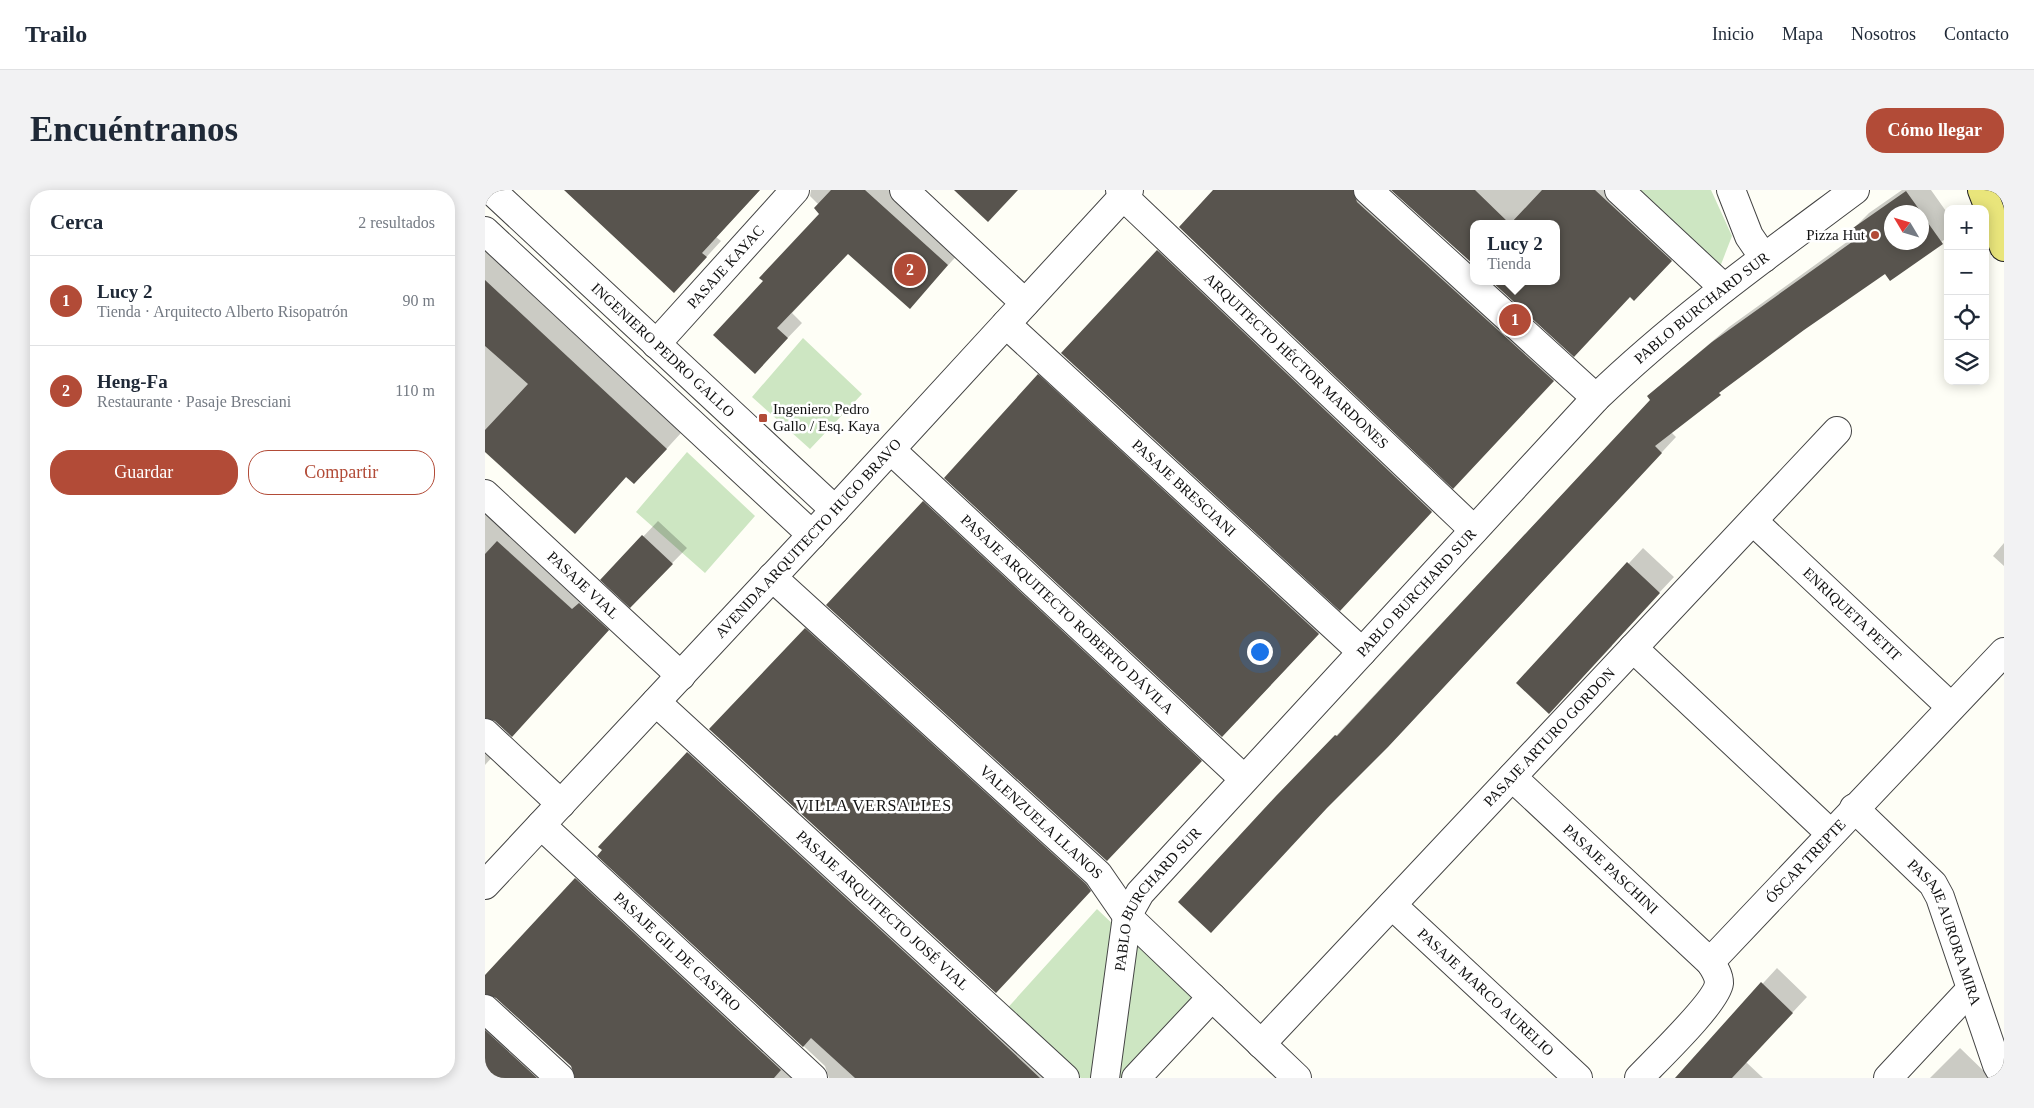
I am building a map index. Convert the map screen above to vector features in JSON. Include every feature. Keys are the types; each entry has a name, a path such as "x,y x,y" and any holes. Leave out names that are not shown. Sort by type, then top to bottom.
{"main road":[{"path":"1982,190 2004,247"}],"street":[{"name":"INGENIERO PEDRO GALLO","path":"491,190 835,510"},
{"name":"PASAJE KAYAC","path":"656,344 795,190"},
{"path":"904,190 1025,303"},
{"path":"1368,190 1470,283"},
{"path":"1619,190 1724,288"},
{"path":"1731,190 1746,229 1764,258"},
{"name":"PABLO BURCHARD SUR","path":"1105,1078 1127,916 1140,893 1596,398 1654,343 1855,190"},
{"name":"AVENIDA ARQUITECTO HUGO BRAVO","path":"485,885 891,450 1124,192"},
{"name":"ARQUITECTO HÉCTOR MARDONES","path":"1124,192 1474,530"},
{"path":"485,231 812,535"},
{"path":"1472,285 1596,398"},
{"name":"PASAJE BRESCIANI","path":"1006,324 1362,652"},
{"name":"PASAJE ARTURO GORDON","path":"1261,1044 1837,431"},
{"name":"PASAJE ARQUITECTO ROBERTO DÁVILA","path":"891,450 1244,778"},
{"name":"PASAJE VIAL","path":"485,494 681,676"},
{"name":"ENRIQUETA PETIT","path":"1753,521 1951,707"},
{"name":"VALENZUELA LLANOS","path":"772,577 1098,874 1127,916 1297,1078"},
{"path":"1633,648 1830,833"},
{"name":"ÓSCAR TREPTE","path":"1710,962 1830,833 2004,652"},
{"name":"PASAJE ARQUITECTO JOSÉ VIAL","path":"656,702 1065,1078"},
{"path":"485,734 561,804"},
{"name":"PASAJE PASCHINI","path":"1513,777 1710,962"},
{"name":"PASAJE AURORA MIRA","path":"1854,808 1933,884 1940,897 1997,1065 2004,1077"},
{"name":"PASAJE GIL DE CASTRO","path":"541,825 813,1078"},
{"name":"PASAJE MARCO AURELIO","path":"1392,905 1578,1078"},
{"path":"1639,1078 1712,1000 1719,983 1717,973 1710,962"},
{"path":"1888,1078 1971,989"},
{"path":"1136,1078 1212,997"},
{"path":"485,1009 559,1078"}],"green space":[{"path":"1638,190 1711,190 1732,236 1720,267"},
{"path":"803,338 862,394 810,449 752,397"},
{"path":"687,452 755,516 705,573 636,512"},
{"path":"1097,909 1118,929 1098,1078 1081,1078 1003,1013"},
{"path":"1133,938 1196,996 1122,1078 1118,1078"}],"building":[{"path":"564,190 760,190 702,253 707,257 674,293"},
{"path":"831,190 865,190 948,265 910,309 848,254 777,328 788,338 755,374 713,335 763,281 759,278 819,214 814,208"},
{"path":"954,190 1018,190 988,222"},
{"path":"1213,190 1353,190 1357,202 1554,381 1453,489 1179,227"},
{"path":"1391,190 1475,190 1506,220 1470,220 1470,261"},
{"path":"1542,190 1595,190 1672,261 1634,301 1630,297 1574,357 1495,285 1560,285 1560,220 1514,220"},
{"path":"1906,191 1916,205 1886,205"},
{"path":"1884,206 1884,250 1929,250 1929,224 1943,244 1890,281 1885,274 1804,330 1719,393 1721,395 1655,446 1662,453 1388,747 1327,808 1211,933 1178,902 1276,796 1335,735 1337,736 1650,400 1647,396 1712,342 1859,237 1853,228"},
{"path":"1157,250 1432,512 1340,611 1061,353"},
{"path":"485,280 667,449 634,484 626,477 575,534 485,452 485,430 528,384 485,346"},
{"path":"1038,374 1319,634 1222,737 944,478"},
{"path":"923,501 1202,761 1107,861 826,605"},
{"path":"642,535 673,564 630,608 600,580"},
{"path":"497,541 572,609 579,603 609,630 512,737 495,721 485,718 485,554"},
{"path":"1627,562 1660,593 1549,714 1516,683"},
{"path":"805,628 1086,884 1091,891 996,993 709,729"},
{"path":"687,752 1040,1078 855,1078 811,1038 803,1047 597,856 602,850 598,847"},
{"path":"575,878 781,1070 774,1078 575,1078 571,1066 496,998 485,994 485,975"},
{"path":"1761,982 1793,1013 1732,1078 1675,1078"},
{"path":"485,1030 537,1078 485,1078"}],"place":[{"name":"Pizza Hut","path":"1875,235"},
{"name":"Heng-Fa","path":"910,270"},
{"name":"Lucy 2","path":"1515,320"},
{"name":"Ingeniero Pedro Gallo / Esq. Kaya","path":"763,418"}],"district":[{"name":"VILLA VERSALLES","path":"874,805"}]}
